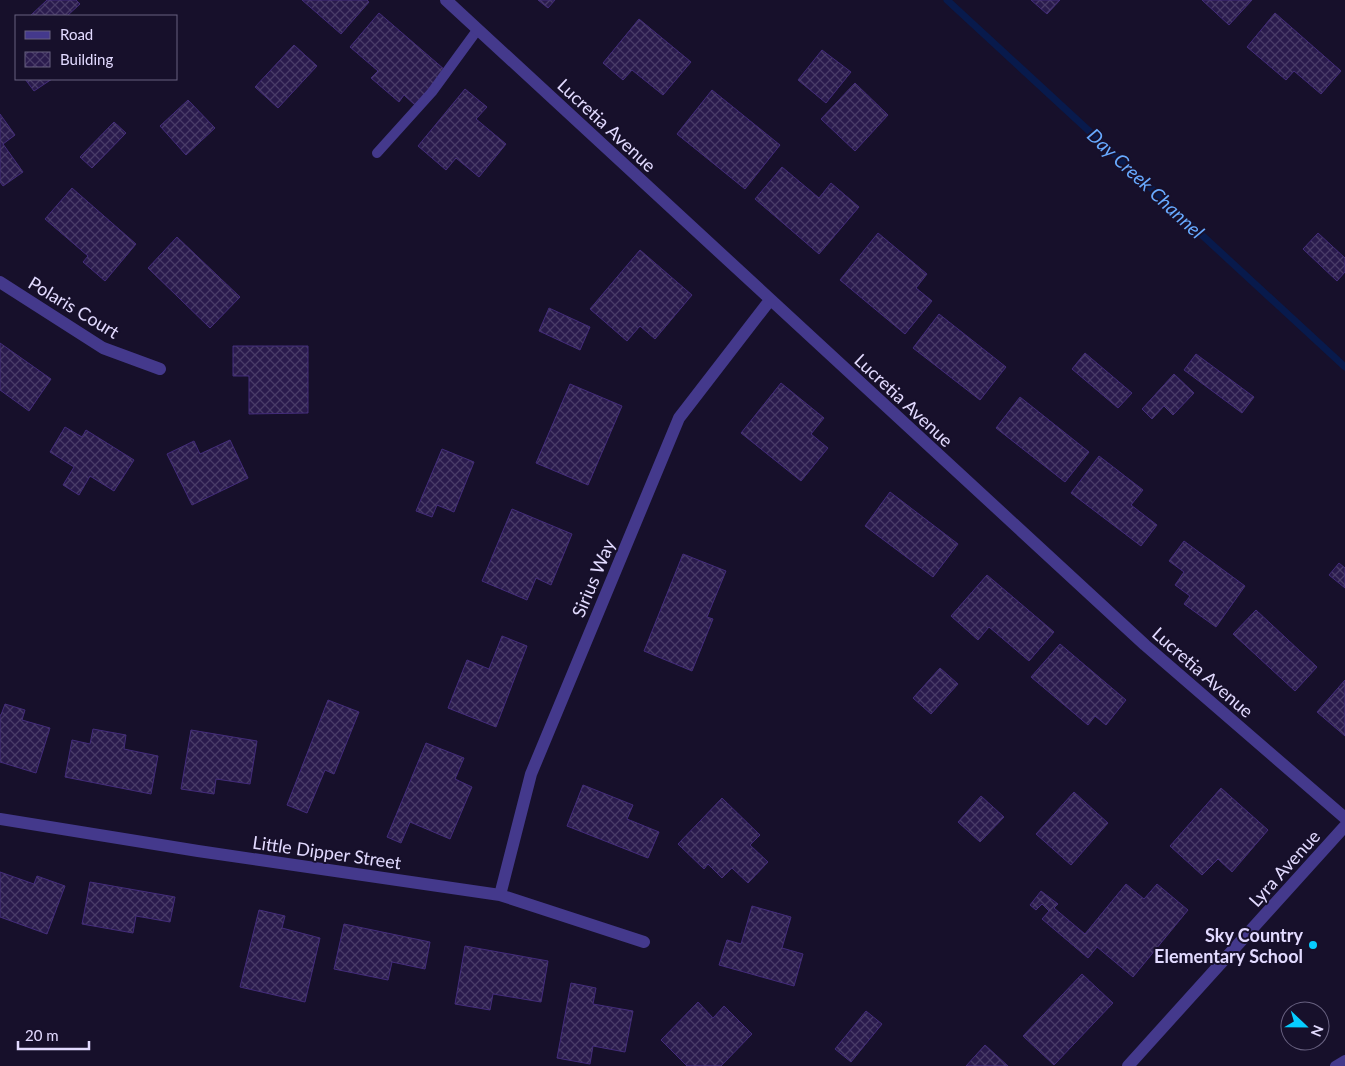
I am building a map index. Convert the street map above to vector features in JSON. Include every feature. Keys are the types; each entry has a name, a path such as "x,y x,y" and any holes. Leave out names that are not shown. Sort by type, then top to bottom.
{"street":[{"name":"Lucretia Avenue","path":"446,0 1145,646 1345,818"},
{"name":"Polaris Court","path":"0,282 103,348 160,369"},
{"name":"Sirius Way","path":"500,895 530,774 679,418 770,300"},
{"name":"Little Dipper Street","path":"0,819 500,895 644,942"},
{"name":"Lyra Avenue","path":"1128,1066 1345,826"}],"lane":[{"path":"376,153 432,92 478,29"},
{"path":"1335,1066 1345,1060"}],"building":[{"path":"47,0 76,0 80,4 68,15 31,15"},
{"path":"302,0 367,0 369,2 341,34"},
{"path":"538,0 555,0 548,8"},
{"path":"1031,0 1060,0 1047,14"},
{"path":"1202,0 1252,0 1229,25"},
{"path":"379,13 445,70 415,105 404,95 399,102 371,78 378,71 350,47"},
{"path":"1275,13 1341,71 1321,94 1294,71 1286,80 1247,47"},
{"path":"639,19 691,62 663,95 632,70 623,80 603,63"},
{"path":"294,45 317,66 278,108 255,87"},
{"path":"822,50 851,72 826,103 798,80"},
{"path":"26,80 50,80 34,91"},
{"path":"855,83 888,115 855,151 821,119"},
{"path":"465,89 487,107 476,119 506,144 479,177 456,158 446,170 418,146"},
{"path":"712,90 780,145 745,189 677,134"},
{"path":"188,100 215,128 186,155 160,126"},
{"path":"0,114 15,135 3,144 23,172 3,186 0,182"},
{"path":"114,122 126,133 92,168 80,157"},
{"path":"782,167 819,198 831,183 859,207 819,254 755,199"},
{"path":"72,188 136,244 105,281 83,262 88,256 45,219"},
{"path":"878,233 927,274 916,288 932,301 905,334 840,280"},
{"path":"1318,233 1345,258 1345,272 1337,281 1303,249"},
{"path":"177,237 240,297 210,328 148,268"},
{"path":"640,250 692,295 655,339 640,326 627,341 590,309"},
{"path":"549,308 590,327 580,350 539,331"},
{"path":"939,314 1006,367 980,400 913,348"},
{"path":"0,343 51,379 29,411 0,390"},
{"path":"233,346 308,346 308,413 249,414 249,376 233,376"},
{"path":"1085,353 1132,393 1118,408 1072,369"},
{"path":"1196,354 1254,397 1242,413 1184,370"},
{"path":"1174,374 1194,393 1173,415 1164,406 1152,419 1142,409"},
{"path":"781,383 824,418 811,434 828,448 801,481 741,433"},
{"path":"570,384 622,406 588,485 536,463"},
{"path":"1020,397 1089,452 1065,482 996,428"},
{"path":"65,427 82,437 86,430 134,460 114,491 90,476 79,495 63,485 74,467 50,452"},
{"path":"230,440 248,478 192,505 167,454 194,441 200,454"},
{"path":"442,449 474,462 454,512 437,505 432,517 416,511"},
{"path":"1099,456 1143,490 1131,505 1157,525 1141,546 1071,493"},
{"path":"890,492 958,544 933,577 865,526"},
{"path":"512,509 572,534 551,585 536,578 527,600 482,581"},
{"path":"1184,541 1245,586 1216,627 1184,604 1190,596 1175,585 1184,572 1169,561"},
{"path":"683,554 726,571 707,617 713,619 692,671 644,651"},
{"path":"1339,563 1345,568 1345,588 1329,575"},
{"path":"987,575 1054,632 1029,661 989,627 978,640 951,616"},
{"path":"1256,610 1317,667 1295,691 1233,634"},
{"path":"502,636 527,646 496,727 448,708 467,660 489,669"},
{"path":"1060,644 1126,700 1106,725 1095,716 1088,725 1031,677"},
{"path":"940,668 958,684 931,714 913,698"},
{"path":"1345,680 1345,736 1317,712"},
{"path":"328,700 359,712 334,774 325,770 307,813 287,805"},
{"path":"5,704 25,710 22,720 50,728 36,773 0,762 0,715"},
{"path":"93,729 126,735 124,749 158,756 151,794 65,777 72,740 90,744"},
{"path":"191,730 257,741 250,784 216,779 214,794 181,789"},
{"path":"426,743 464,758 455,779 472,787 450,839 410,822 401,843 387,837"},
{"path":"583,785 633,805 627,819 659,832 648,858 567,826"},
{"path":"1221,788 1268,830 1232,872 1218,859 1202,875 1170,846"},
{"path":"1074,792 1108,823 1071,865 1036,834"},
{"path":"981,796 1004,817 980,842 958,822"},
{"path":"722,798 760,835 750,845 768,862 748,883 732,868 722,878 708,864 704,869 678,844"},
{"path":"0,872 34,884 37,876 65,886 47,934 0,917"},
{"path":"90,882 175,897 170,922 136,916 133,933 82,924"},
{"path":"1126,884 1144,899 1157,884 1188,910 1133,977 1097,947 1088,958 1042,919 1049,911 1042,904 1036,910 1030,905 1041,891 1058,904 1054,908 1085,934"},
{"path":"752,906 791,917 782,948 803,954 794,986 719,965 727,940 741,944"},
{"path":"259,910 285,916 282,928 320,938 305,1002 240,987"},
{"path":"344,924 430,942 425,969 392,962 388,980 334,969"},
{"path":"465,946 548,961 541,1002 493,994 490,1010 455,1004"},
{"path":"1082,974 1113,1003 1054,1065 1023,1036"},
{"path":"571,983 596,988 593,1004 633,1011 625,1052 593,1046 590,1064 557,1058"},
{"path":"698,1002 713,1018 724,1006 752,1034 721,1066 687,1066 661,1040"},
{"path":"866,1011 882,1024 851,1062 835,1049"},
{"path":"985,1045 1008,1066 966,1066"}],"waterway":[{"name":"Day Creek Channel","path":"947,0 1345,367"}],"place":[{"name":"Sky Country Elementary School","path":"1313,945"}]}
